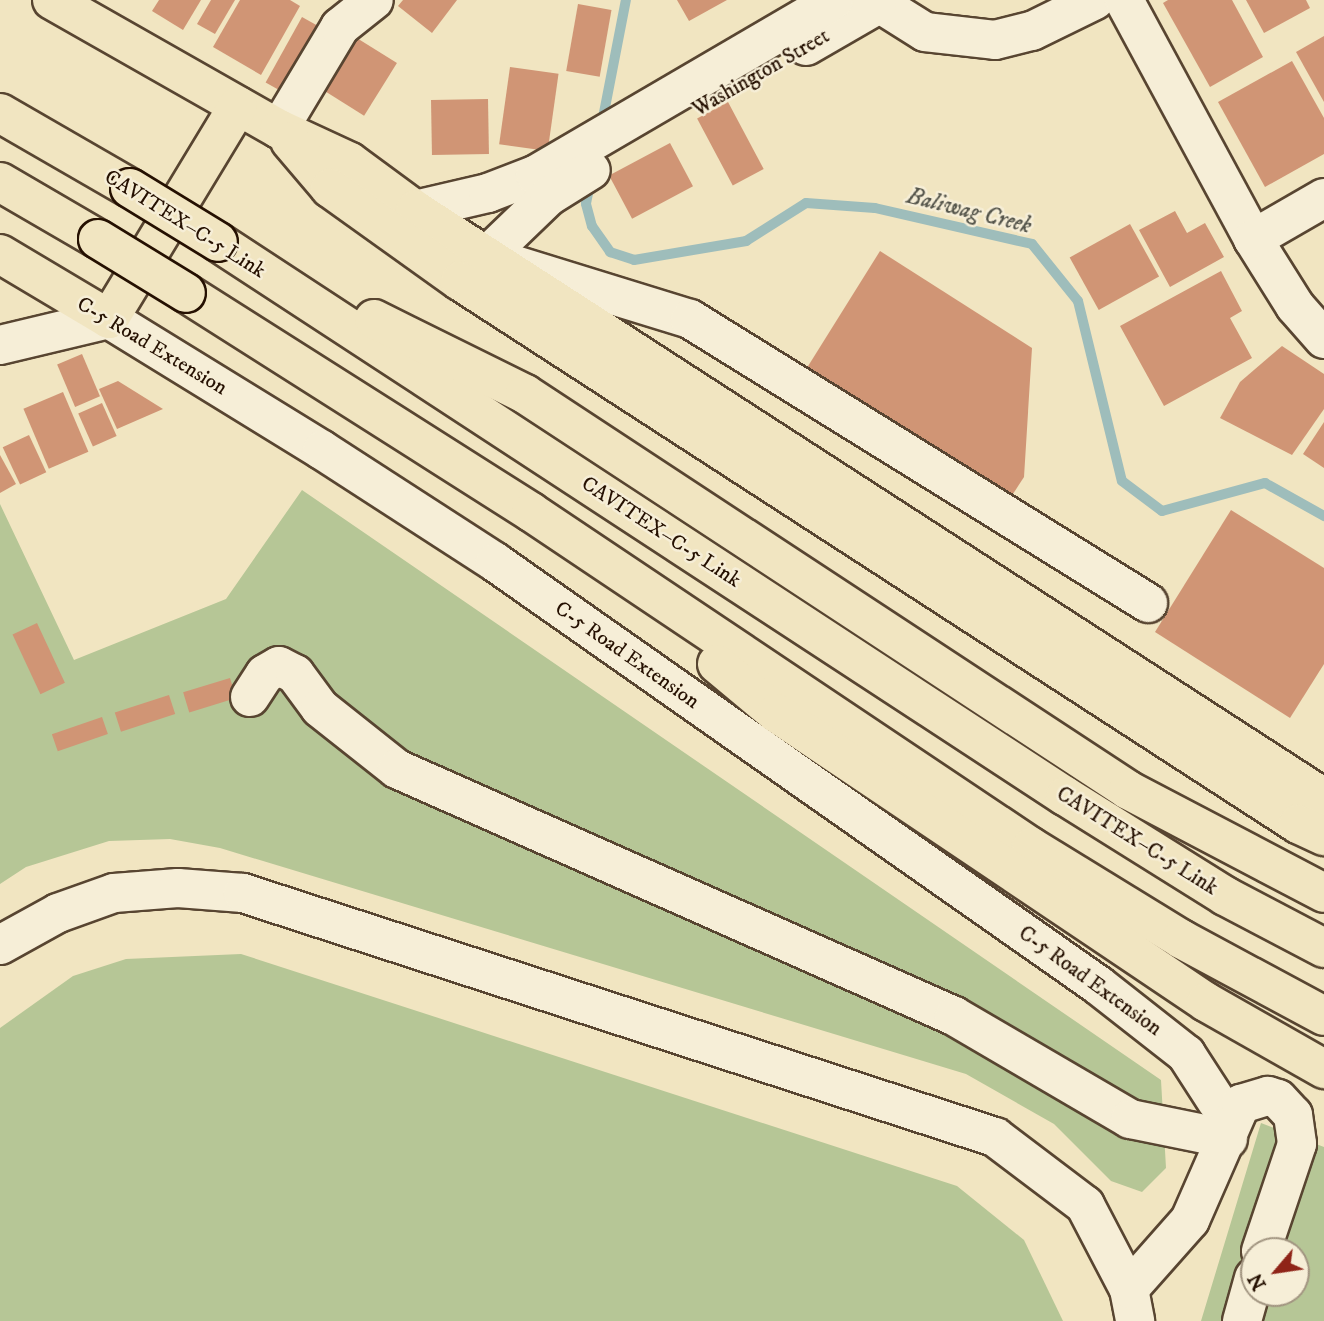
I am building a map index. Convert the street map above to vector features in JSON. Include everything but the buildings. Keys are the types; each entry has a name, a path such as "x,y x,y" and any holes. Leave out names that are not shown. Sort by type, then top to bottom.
{"main road":[{"path":"52,0 279,129 350,162 403,223 1298,824 1324,836"},
{"path":"109,319 239,106"},
{"name":"CAVITEX–C-5 Link","path":"0,113 218,242 1143,846 1324,948"},
{"path":"0,182 186,293 531,512 1031,848 1213,958 1324,1016"},
{"path":"218,242 524,394 1128,790 1324,893"},
{"name":"C-5 Road Extension","path":"0,254 109,319"},
{"path":"473,269 1324,798"},
{"path":"531,512 776,713 1206,1002 1324,1069"}],"street":[{"path":"279,129 340,27 374,0"},
{"name":"Washington Street","path":"627,136 834,0"},
{"name":"Washington Street","path":"403,223 488,193 563,173 875,2 925,32 995,40 1032,31 1095,0"},
{"path":"1124,0 1253,239 1295,306 1324,339"},
{"name":"Washington Street","path":"473,269 563,173"},
{"path":"1253,239 1324,198"},
{"path":"473,269 690,319 1149,603"},
{"path":"0,345 109,319"},
{"name":"C-5 Road Extension","path":"109,319 495,562 1098,985 1186,1054 1217,1102"},
{"path":"250,697 265,674 279,666 295,674 320,708 397,769 954,1016 1130,1119 1228,1139"},
{"path":"0,945 58,913 114,893 178,888 243,893 995,1137 1085,1205 1132,1305"},
{"path":"1132,1305 1190,1220 1228,1139 1241,1104 1252,1098 1278,1099 1296,1122 1297,1144 1266,1237"}],"green space":[{"path":"302,490 1161,1080 1166,1168 1142,1192 1111,1181 1054,1124 966,1074 220,848 170,839 109,841 26,867 0,884 0,504 74,660 226,599"},
{"path":"241,954 957,1186 1024,1240 1063,1321 0,1321 0,1028 73,976 126,959"},
{"path":"1261,1123 1324,1147 1324,1321 1201,1321"}],"waterway":[{"name":"Baliwag Creek","path":"602,123 626,0"},
{"name":"Baliwag Creek","path":"590,183 586,204 592,226 610,252 634,260 746,241 806,203 875,208 1032,244 1078,301 1122,481 1162,511 1265,483 1324,516"}]}
